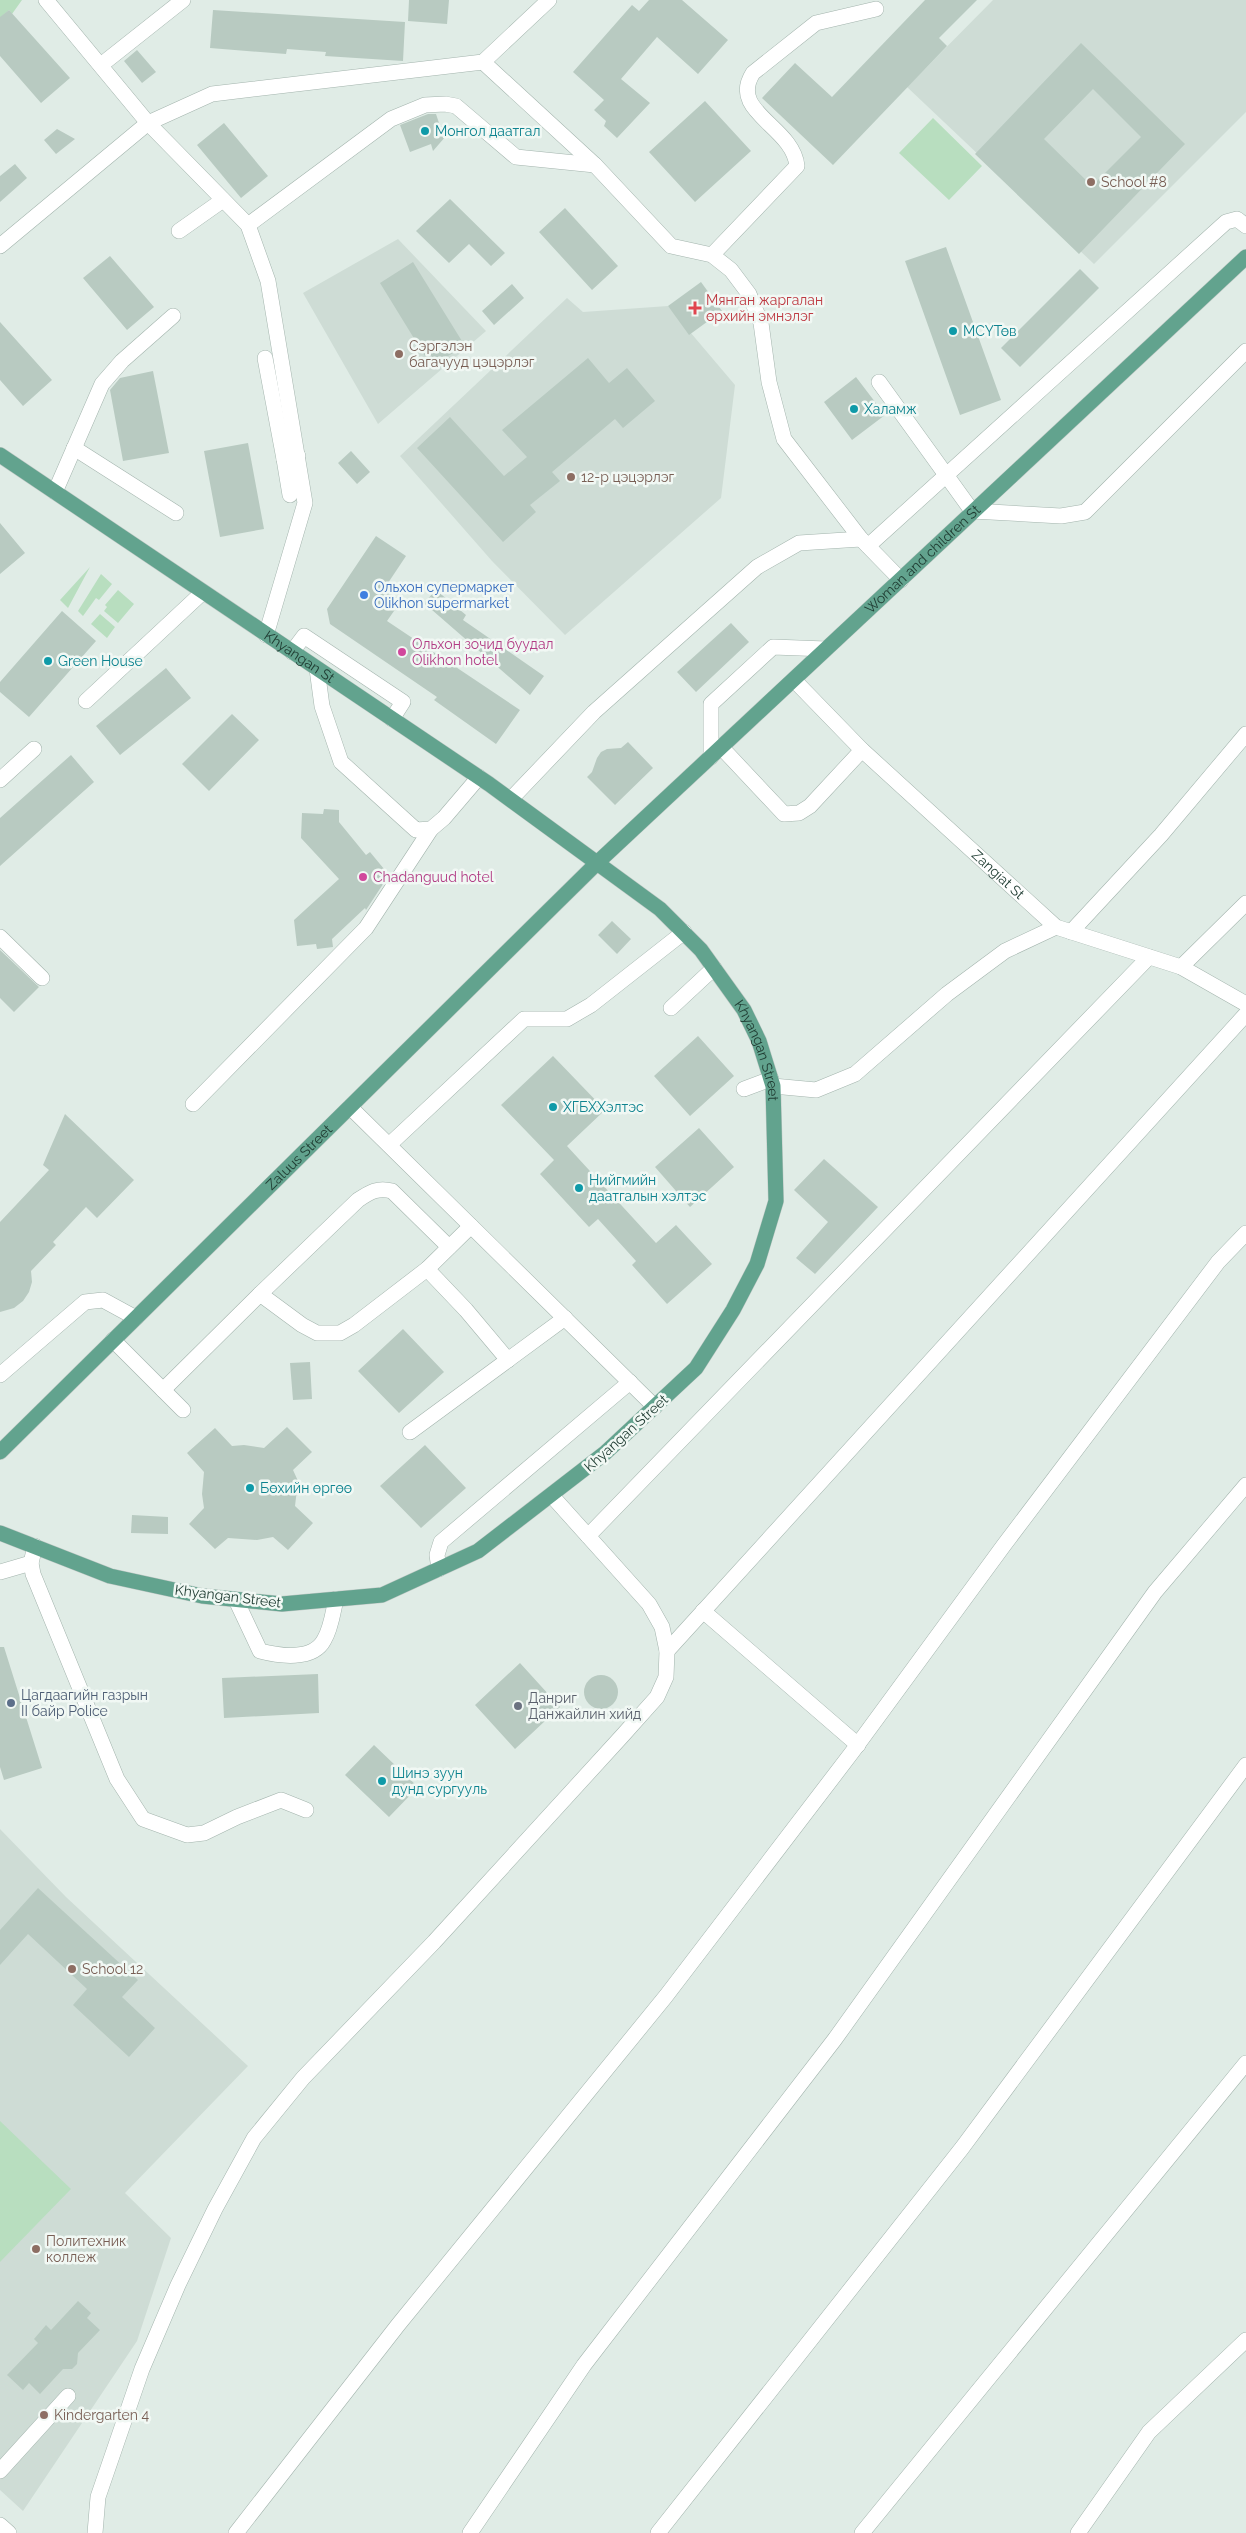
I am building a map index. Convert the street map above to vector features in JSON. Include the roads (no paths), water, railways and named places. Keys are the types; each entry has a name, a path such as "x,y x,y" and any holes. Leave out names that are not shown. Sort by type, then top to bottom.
{"main road":[{"name":"Woman and children St","path":"598,862 1246,257"},
{"name":"Khyangan St","path":"0,455 479,777 598,862"},
{"name":"Khyangan Street","path":"0,1533 110,1576 202,1596 282,1604 382,1595 478,1551 552,1496 605,1453 696,1368 733,1310 757,1264 776,1201 772,1083 750,1021 701,950 660,908 598,862"},
{"name":"Zaluus Street","path":"0,1452 598,862"}],"street":[{"path":"46,0 148,122 248,225 268,281 291,458 290,495"},
{"path":"101,65 183,0"},
{"path":"0,246 148,122 212,94 483,62 548,0"},
{"path":"712,255 797,166 796,158 788,142 751,106 746,92 746,83 753,73 816,23 876,9"},
{"path":"483,62 595,165 670,246 712,255 731,270 749,294 761,323 769,382 784,439 865,543 901,580"},
{"path":"248,225 391,119 425,105 445,104 456,106 516,157 595,165"},
{"path":"179,231 223,200"},
{"path":"511,799 594,712 757,567 800,543 865,543 947,476 1226,222 1237,219 1246,226"},
{"path":"55,492 102,384 122,361 173,316"},
{"path":"879,382 972,511 1061,516 1085,512 1246,351"},
{"path":"265,358 291,458 305,503 266,635"},
{"path":"74,448 176,513"},
{"path":"86,701 203,592"},
{"path":"292,652 304,636 345,663 403,702 392,719"},
{"path":"826,648 773,647 711,704 716,752 784,814 799,813 810,806 862,750"},
{"path":"317,669 322,706 341,762 416,830 431,829"},
{"name":"Zangiat St","path":"794,680 862,750 1056,927 1182,968 1246,1004"},
{"path":"1071,932 1161,835 1246,734"},
{"path":"0,780 34,749"},
{"path":"193,1104 366,928 431,829 444,818 479,777"},
{"path":"1182,968 1246,903"},
{"path":"744,1090 772,1083 816,1090 854,1074 947,994 997,957 1056,927"},
{"path":"389,1145 524,1020 567,1018 591,1005 684,932"},
{"path":"0,937 42,978"},
{"path":"588,1536 1149,957"},
{"path":"671,1008 714,968"},
{"path":"667,1652 1246,1014"},
{"path":"350,1107 655,1407"},
{"path":"163,1390 358,1200 373,1190 383,1189 392,1191 449,1247"},
{"path":"260,1294 302,1325 317,1333 340,1332 354,1325 427,1270 471,1226"},
{"path":"236,2533 398,2325 666,1996 858,1746 1004,1545 1206,1278 1246,1233"},
{"path":"427,1270 466,1310 508,1360"},
{"path":"0,1375 85,1302 102,1300 136,1318"},
{"path":"410,1432 565,1318"},
{"path":"113,1340 183,1410"},
{"path":"439,1569 437,1555 441,1542 630,1382"},
{"path":"470,2533 584,2365 835,2039 1155,1592 1246,1485"},
{"path":"94,2532 98,2497 142,2369 178,2285 215,2209 254,2138 303,2078 434,1942 657,1696 666,1676 667,1652 662,1627 650,1604 552,1496"},
{"path":"34,1546 31,1563 32,1574 117,1779 143,1819 187,1835 204,1833 238,1816 281,1800 306,1810"},
{"path":"0,1572 31,1563"},
{"path":"236,1600 260,1651 278,1656 312,1653 324,1641 336,1599"},
{"path":"703,1612 858,1746"},
{"path":"658,2533 962,2148 1246,1765"},
{"path":"862,2533 1246,2063"},
{"path":"1078,2533 1149,2432 1246,2340"},
{"path":"0,2471 68,2396"},
{"path":"0,2525 9,2533"}],"place":[{"name":"Монгол даатгал","path":"425,131"},
{"name":"School #8","path":"1091,182"},
{"name":"Мянган жаргалан өрхийн эмнэлэг","path":"695,308"},
{"name":"МСҮТөв","path":"953,331"},
{"name":"Сэргэлэн багачууд цэцэрлэг","path":"399,354"},
{"name":"Халамж","path":"854,409"},
{"name":"12-р цэцэрлэг","path":"571,477"},
{"name":"Ольхон супермаркет Olikhon supermarket","path":"364,595"},
{"name":"Ольхон зочид буудал Olikhon hotel","path":"402,652"},
{"name":"Green House","path":"48,661"},
{"name":"Chadanguud hotel","path":"363,877"},
{"name":"ХГБХХэлтэс","path":"553,1107"},
{"name":"Нийгмийн даатгалын хэлтэс","path":"579,1188"},
{"name":"Бөхийн өргөө","path":"250,1488"},
{"name":"Цагдаагийн газрын II байр Police","path":"11,1703"},
{"name":"Данриг Данжайлин хийд","path":"518,1706"},
{"name":"Шинэ зуун дунд сургууль","path":"382,1781"},
{"name":"School 12","path":"72,1969"},
{"name":"Политехник коллеж","path":"36,2249"},
{"name":"Kindergarten 4","path":"44,2415"}]}
